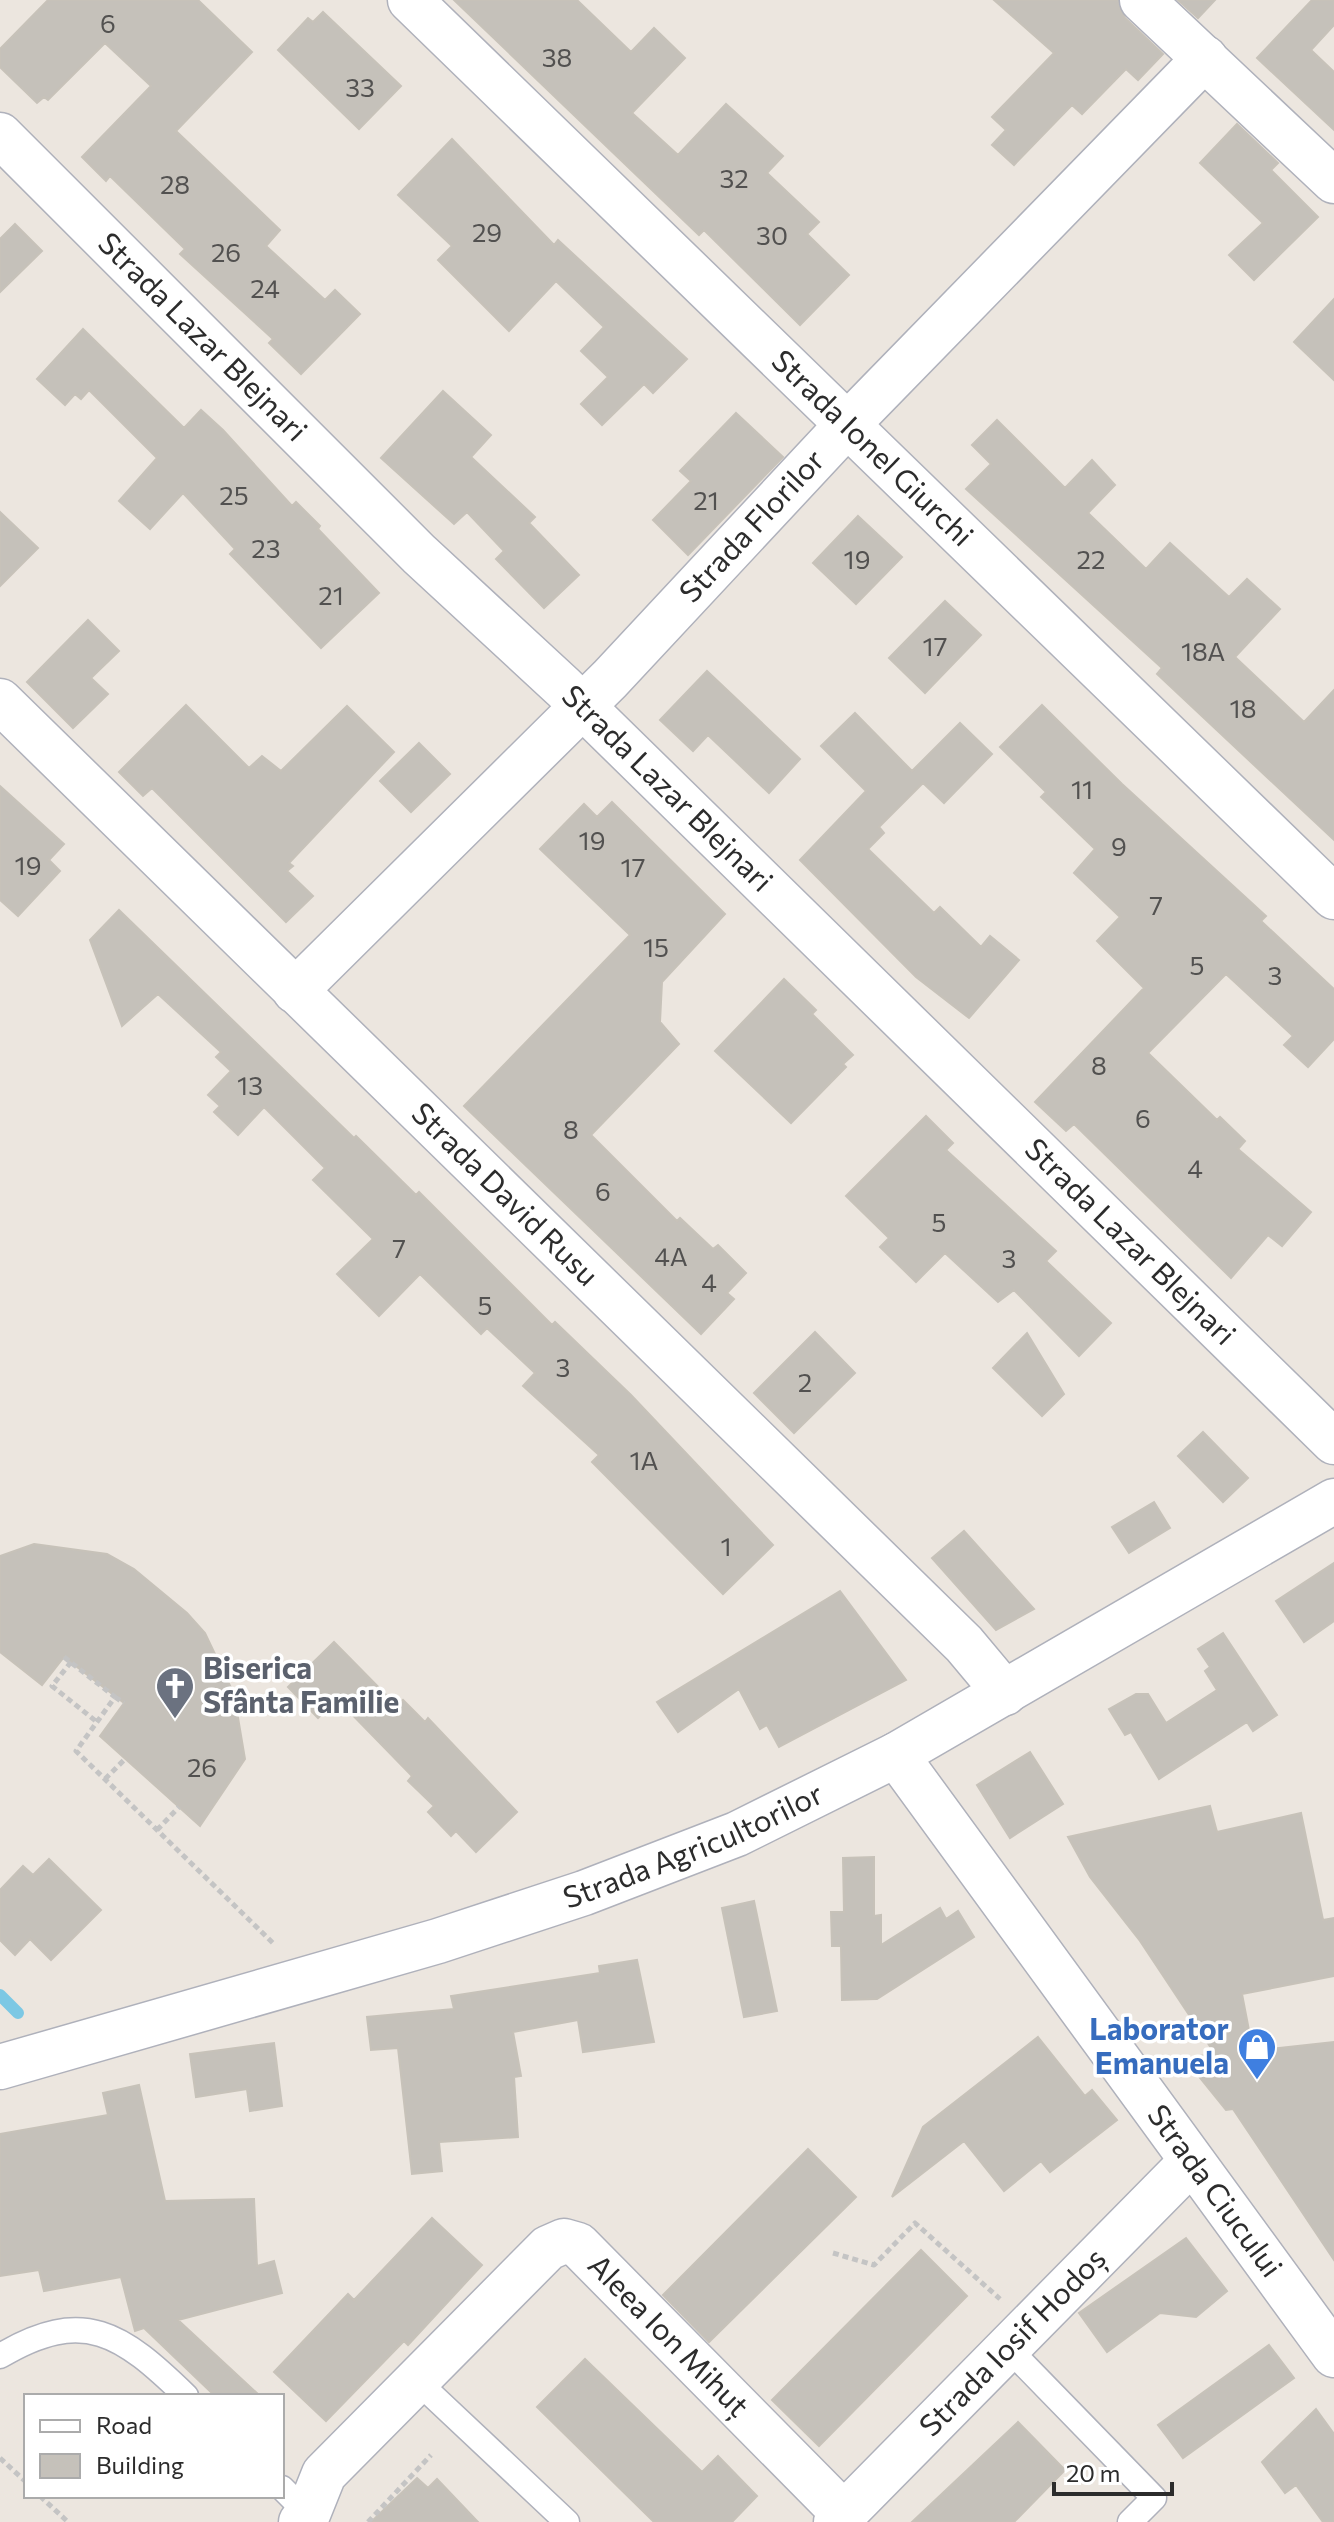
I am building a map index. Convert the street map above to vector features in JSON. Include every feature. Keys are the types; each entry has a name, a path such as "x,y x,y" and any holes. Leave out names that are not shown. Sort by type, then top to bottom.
{"street":[{"name":"Strada Ionel Giurchi","path":"410,0 1334,897"},
{"path":"1142,0 1334,181"},
{"name":"Strada Florilor","path":"295,991 610,679 846,426 1205,58"},
{"name":"Strada Lazar Blejnari","path":"0,135 419,554 580,706 1334,1442"},
{"name":"Strada David Rusu","path":"0,701 964,1644 1005,1693"},
{"name":"Strada Agricultorilor","path":"0,2067 438,1941 584,1893 737,1834 896,1755 1334,1501"},
{"name":"Strada Ciucului","path":"896,1755 1334,2355"},
{"name":"Strada Iosif Hodoș","path":"840,2518 1191,2162"},
{"name":"Aleea Ion Mihuț","path":"297,2508 324,2474 548,2248 564,2241 578,2245 840,2518"}],"lane":[{"path":"0,2356 33,2337 75,2327 110,2338 138,2352 184,2394"},
{"path":"1008,2348 1154,2498 1130,2522"},
{"path":"416,2380 567,2522"}],"path":[{"path":"64,1657 124,1703"},
{"path":"71,1662 52,1686 97,1722"},
{"path":"115,1697 76,1751 276,1945"},
{"path":"105,1779 125,1759"},
{"path":"157,1830 179,1807"},
{"path":"833,2253 874,2265 915,2223 1007,2305"},
{"path":"368,2522 431,2455"},
{"path":"0,2458 24,2480"},
{"path":"42,2498 68,2522"}],"building":[{"path":"48,0 198,0 252,52 176,131 280,230 266,246 325,300 335,290 360,314 301,374 269,343 273,339 180,254 185,249 110,176 106,181 82,157 151,86 105,43 48,100 44,97 37,103 0,67 0,49"},
{"path":"454,0 577,0 631,52 654,28 685,58 632,113 678,155 726,104 783,156 767,173 819,222 807,234 849,275 800,325 704,230 699,235"},
{"path":"994,0 1118,0 1125,18 1163,54 1138,80 1126,69 1082,114 1072,105 1014,165 992,145 1006,130 992,117 1054,53"},
{"path":"1178,0 1215,0 1198,18"},
{"path":"1312,0 1334,0 1334,25 1311,50 1334,72 1334,130 1257,58"},
{"path":"323,12 401,86 359,129 278,50 308,18 313,22"},
{"path":"1237,124 1278,163 1271,170 1318,217 1254,280 1229,255 1263,223 1200,163"},
{"path":"452,139 554,245 558,240 687,359 653,393 644,384 602,425 581,404 608,377 581,351 604,327 556,281 509,331 438,260 452,246 398,195"},
{"path":"15,224 42,251 0,292 0,239"},
{"path":"1334,299 1334,380 1294,342"},
{"path":"83,329 184,428 201,410 292,506 296,502 320,526 318,529 379,593 321,648 230,554 235,549 183,493 150,529 119,501 157,458 89,390 81,399 75,394 65,405 37,379"},
{"path":"443,391 491,435 471,457 535,517 529,523 579,575 544,608 496,559 504,551 467,512 454,524 381,458"},
{"path":"736,413 783,457 688,555 653,520 691,481 680,471"},
{"path":"997,420 1065,488 1092,460 1115,485 1088,513 1146,569 1170,543 1229,597 1247,579 1280,609 1235,657 1304,722 1334,690 1334,840 1157,674 1162,668 966,489 991,464 972,445"},
{"path":"0,512 38,548 0,586"},
{"path":"858,516 902,557 856,604 813,563"},
{"path":"945,601 981,635 925,693 889,658"},
{"path":"88,620 119,651 91,678 108,694 73,728 27,682"},
{"path":"707,671 800,759 769,793 708,735 693,751 660,720"},
{"path":"186,705 249,768 262,756 281,771 347,706 394,752 289,863 293,866 287,871 313,896 286,922 152,788 143,796 119,772"},
{"path":"1042,705 1122,784 1266,916 1261,921 1334,989 1334,1039 1308,1067 1284,1045 1293,1036 1226,974 1148,1053 1217,1120 1220,1117 1245,1141 1238,1149 1311,1212 1282,1246 1268,1235 1231,1278 1074,1124 1066,1131 1035,1102 1144,988 1097,941 1120,917 1074,873 1095,849 1041,797 1046,792 1000,747"},
{"path":"855,713 912,771 960,723 992,754 944,803 923,783 879,827 884,833 868,849 934,913 940,907 981,947 990,936 1019,960 969,1018 916,977 800,860 866,791 821,746"},
{"path":"419,743 450,774 411,812 380,781"},
{"path":"0,786 64,844 49,860 60,871 18,916 0,900"},
{"path":"612,802 725,914 662,982 660,1022 679,1044 591,1135 677,1221 680,1218 713,1249 718,1245 746,1273 727,1293 734,1299 701,1334 464,1106 630,935 540,849 584,804 597,817"},
{"path":"119,910 354,1138 356,1136 416,1195 419,1192 552,1325 555,1322 631,1395 773,1545 723,1594 592,1462 599,1455 523,1386 535,1373 487,1328 481,1334 420,1274 379,1316 337,1274 373,1239 313,1180 325,1168 264,1107 238,1135 214,1112 220,1106 208,1095 231,1071 216,1057 221,1052 158,994 122,1026 90,940"},
{"path":"784,979 816,1010 812,1014 853,1055 843,1064 846,1067 791,1123 715,1051"},
{"path":"926,1116 953,1143 946,1150 1056,1251 1046,1261 1111,1323 1079,1356 1014,1290 998,1302 945,1253 916,1282 880,1247 889,1238 846,1196"},
{"path":"815,1332 855,1373 794,1433 754,1393"},
{"path":"1027,1333 1064,1394 1042,1416 993,1368"},
{"path":"1203,1432 1248,1478 1223,1502 1178,1456"},
{"path":"1154,1502 1170,1528 1129,1553 1112,1527"},
{"path":"964,1531 1034,1609 996,1630 932,1558"},
{"path":"34,1544 107,1554 134,1569 187,1613 205,1633 234,1694 245,1759 200,1826 100,1736 124,1703 64,1657 42,1685 0,1652 0,1556"},
{"path":"1334,1563 1334,1621 1304,1642 1276,1601"},
{"path":"840,1591 906,1680 779,1747 767,1725 760,1729 739,1689 678,1732 657,1702"},
{"path":"1223,1633 1277,1715 1253,1731 1247,1722 1159,1779 1131,1732 1125,1735 1109,1709 1136,1694 1148,1694 1166,1723 1217,1690 1205,1671 1210,1667 1198,1649"},
{"path":"334,1642 397,1706 403,1700 425,1722 428,1718 517,1812 476,1852 456,1831 451,1836 428,1812 434,1806 408,1781 412,1776 337,1699 318,1718 288,1687"},
{"path":"1030,1752 1063,1804 1010,1838 977,1785"},
{"path":"1210,1806 1217,1832 1301,1813 1323,1920 1334,1918 1334,1976 1242,1994 1253,2051 1334,2042 1334,2260 1233,2109 1226,2110 1184,2058 1215,2054 1140,1941 1090,1877 1068,1837"},
{"path":"874,1857 874,1916 881,1915 881,1945 940,1908 946,1919 958,1911 974,1937 877,1999 842,2000 841,1946 832,1946 831,1912 844,1912 843,1858"},
{"path":"49,1859 101,1910 51,1960 30,1939 15,1955 0,1940 0,1890 23,1866 33,1875"},
{"path":"754,1901 777,2011 744,2017 722,1908"},
{"path":"637,1960 654,2042 583,2052 578,2020 513,2032 521,2076 514,2077 518,2137 439,2142 442,2171 412,2174 398,2048 371,2050 367,2017 454,2009 451,1996 600,1973 599,1966"},
{"path":"1038,2037 1085,2096 1092,2090 1117,2120 1050,2172 1041,2161 1004,2191 964,2141 892,2197 923,2127"},
{"path":"274,2043 282,2106 250,2111 247,2089 196,2097 190,2054"},
{"path":"139,2085 165,2201 254,2199 257,2266 274,2261 282,2293 178,2320 258,2394 213,2394 144,2328 135,2331 121,2277 44,2291 39,2270 0,2276 0,2134 108,2115 103,2093"},
{"path":"808,2149 856,2197 709,2342 663,2295"},
{"path":"432,2218 482,2265 408,2345 404,2341 326,2421 274,2372 348,2294 354,2300"},
{"path":"1186,2238 1227,2291 1196,2317 1160,2313 1107,2352 1079,2313"},
{"path":"921,2250 967,2296 819,2446 772,2400"},
{"path":"1269,2345 1294,2378 1183,2458 1158,2425"},
{"path":"585,2359 702,2472 718,2456 757,2496 732,2522 654,2522 537,2407"},
{"path":"1316,2409 1334,2434 1334,2522 1323,2522 1296,2485 1285,2493 1262,2462"},
{"path":"1018,2422 1065,2470 1014,2522 912,2522"},
{"path":"417,2478 428,2488 437,2479 478,2522 371,2522"}],"waterway":[{"path":"0,1995 18,2013"}],"place":[{"name":"Biserica Sfânta Familie","path":"175,1720"},
{"name":"Laborator Emanuela","path":"1257,2081"}]}
